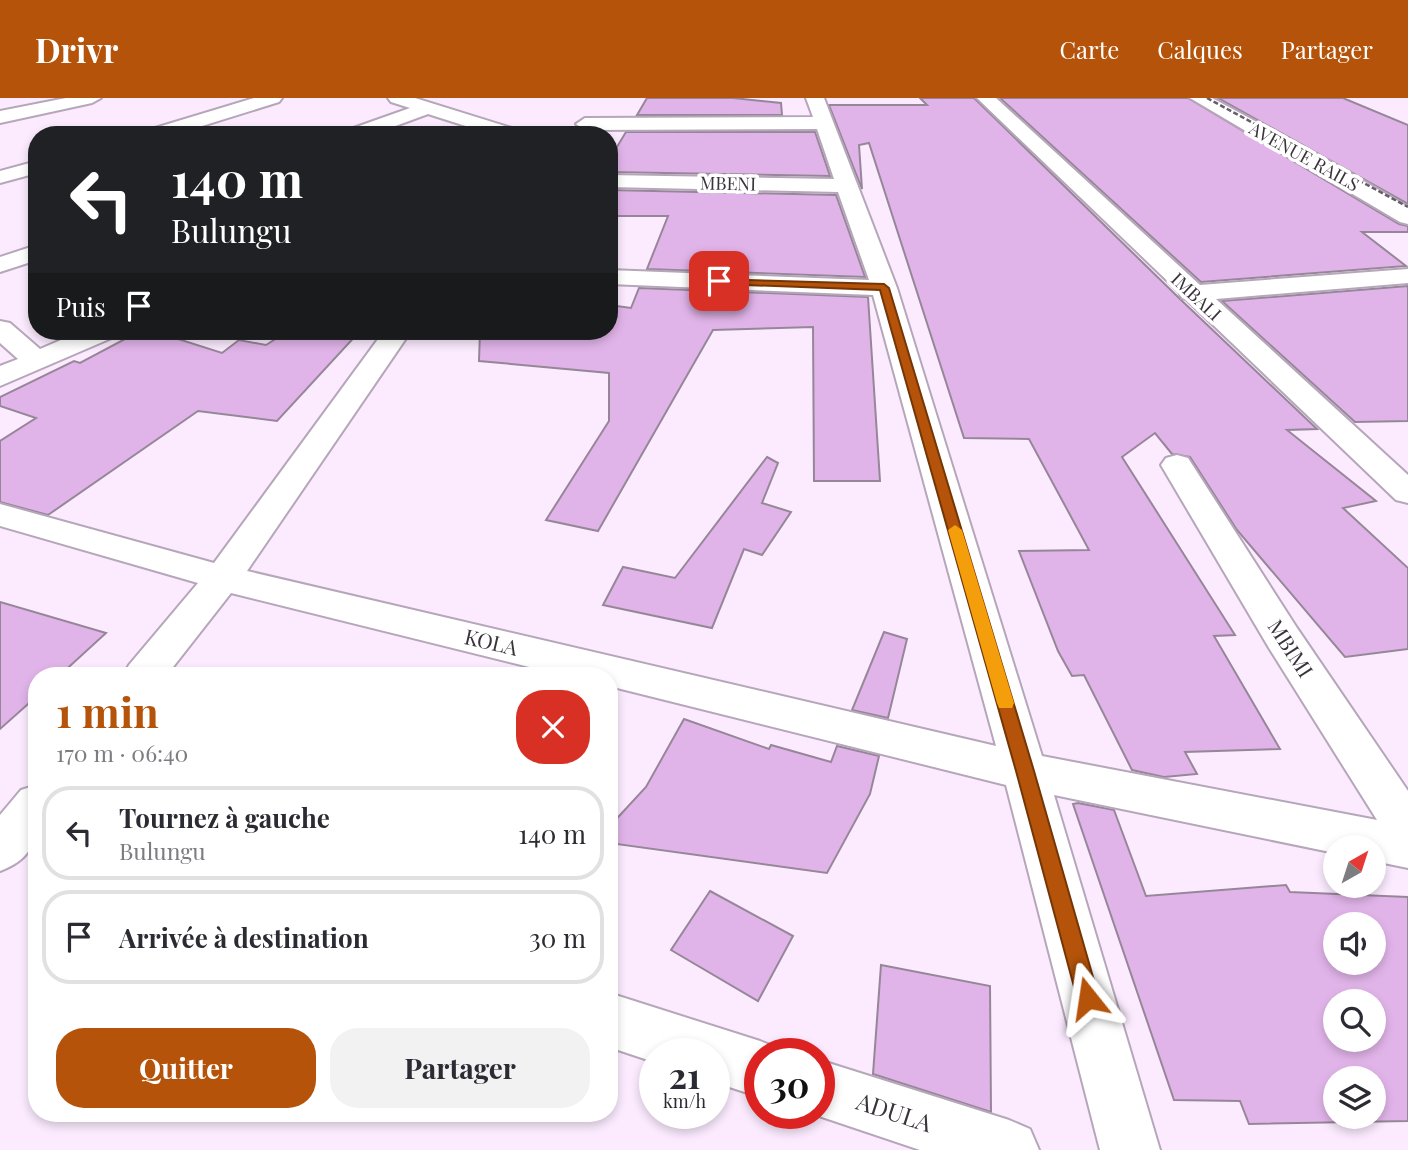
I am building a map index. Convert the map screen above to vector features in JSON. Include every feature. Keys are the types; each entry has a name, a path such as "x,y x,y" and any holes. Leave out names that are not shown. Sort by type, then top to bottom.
{"street":[{"path":"0,117 92,98"},
{"path":"181,126 273,98"},
{"path":"397,98 485,126"},
{"path":"815,98 884,288 1025,771 1130,1150"},
{"name":"IMBALI","path":"986,98 1191,293 1408,493"},
{"name":"AVENUE RAILS","path":"1199,98 1324,166 1408,217"},
{"path":"580,126 618,104"},
{"path":"377,126 427,108"},
{"path":"618,126 824,123"},
{"path":"0,177 28,169"},
{"name":"MBENI","path":"618,181 847,186"},
{"path":"0,265 28,255"},
{"path":"618,276 884,288"},
{"path":"1191,293 1408,276"},
{"path":"0,329 36,360"},
{"path":"0,377 83,340"},
{"path":"150,667 223,578 392,340"},
{"name":"MBIMI","path":"1177,465 1283,638 1408,829"},
{"name":"KOLA","path":"0,515 223,578 593,667"},
{"name":"KOLA","path":"618,673 1025,771 1408,847"},
{"path":"618,1023 664,1038"},
{"name":"ADULA","path":"835,1093 1009,1150"}],"building":[{"path":"647,98 733,98 781,103 782,115 637,115"},
{"path":"920,98 974,98 1317,429 1287,430 1376,501 1343,508 1408,568 1408,649 1345,657 1237,530 1190,457 1172,454 1155,433 1122,457 1235,635 1214,636 1280,749 1185,752 1197,774 1164,777 1132,770 1084,675 1072,676 1058,651 1019,551 1089,550 1029,439 964,438 869,143 859,145 862,189 829,105 927,105"},
{"path":"1000,98 1188,98 1399,224 1408,226 1408,232 1362,232 1406,266 1201,282"},
{"path":"1218,98 1343,98 1408,125 1408,204"},
{"path":"626,132 815,132 830,176 618,172 618,145"},
{"path":"618,190 836,195 865,277 647,269 668,216 618,216"},
{"path":"1408,286 1408,421 1355,422 1222,301"},
{"path":"639,288 868,297 880,481 814,481 813,327 713,330 598,531 546,520 609,421 609,373 479,361 480,340 618,340 618,306 631,308"},
{"path":"123,340 181,340 222,353 239,340 266,345 274,340 352,340 277,421 198,411 48,515 0,502 0,441 36,418 0,406 0,397 74,361 80,363"},
{"path":"767,457 778,463 762,503 791,512 762,555 744,549 712,628 603,605 623,567 675,578"},
{"path":"0,602 106,633 69,667 28,667 28,704 0,729"},
{"path":"884,632 907,639 888,718 852,710"},
{"path":"684,719 769,749 771,745 831,762 837,746 879,756 870,794 827,873 618,844 618,817 646,787"},
{"path":"1073,804 1114,810 1146,896 1286,885 1290,892 1323,893 1323,898 1408,897 1408,1121 1386,1121 1386,1066 1323,1066 1323,1123 1249,1124 1240,1101 1174,1100"},
{"path":"710,891 793,936 758,1001 671,950"},
{"path":"881,965 990,986 991,1112 873,1074"}],"railway":[{"path":"1207,98 1408,207"}],"slow traffic":[{"path":"955,530 1006,703"}],"route":[{"path":"719,281 884,288 1025,771 1088,998"}]}
